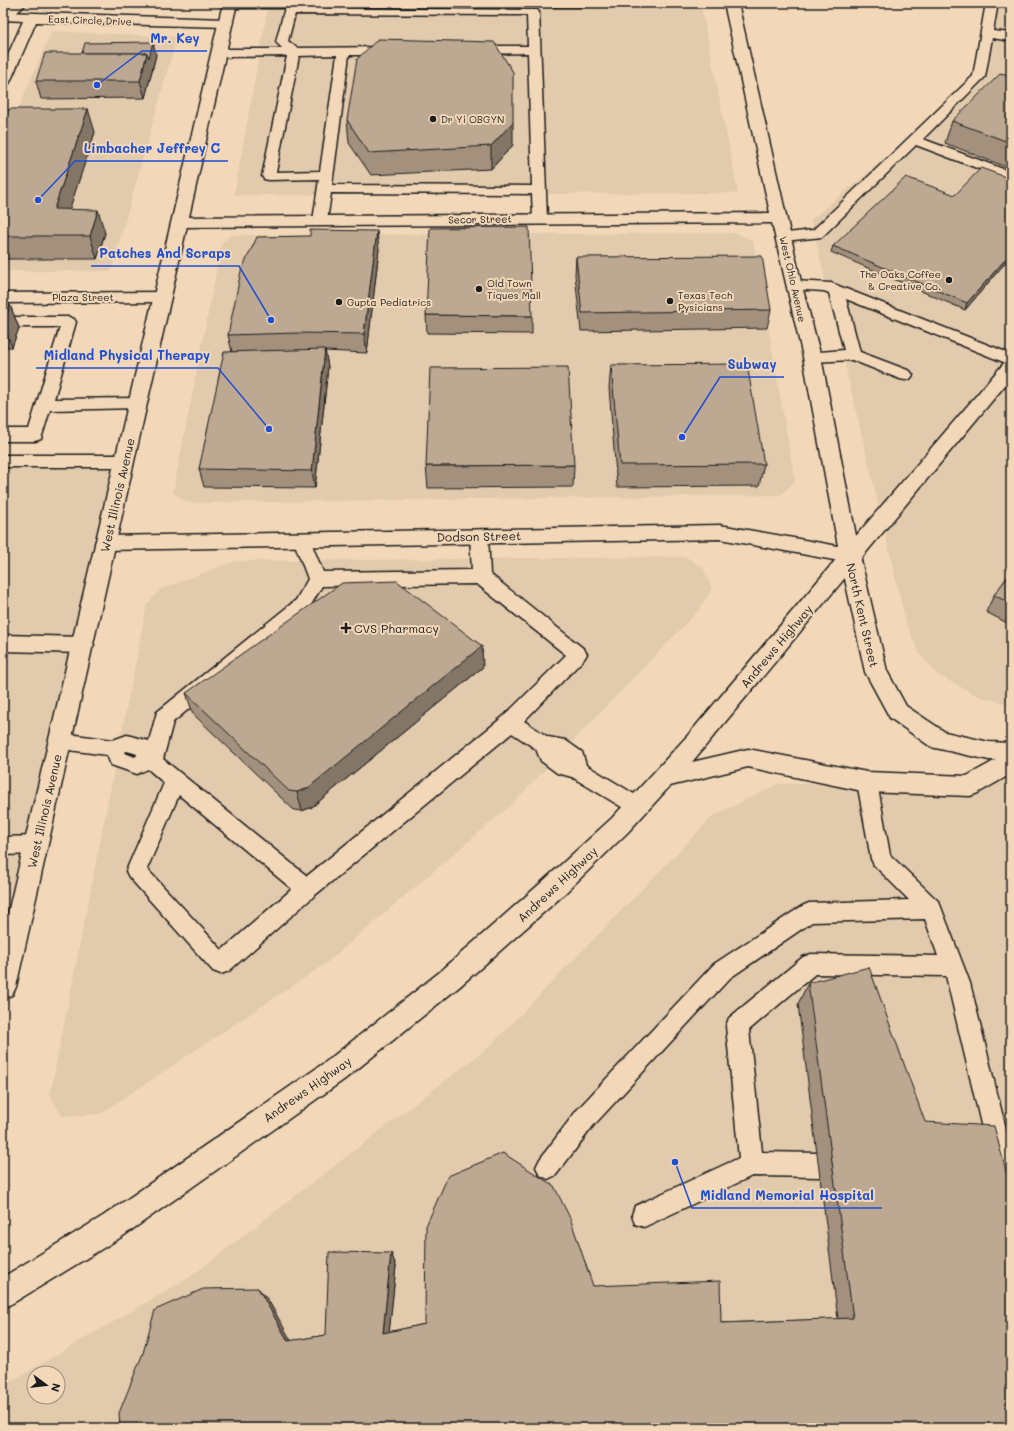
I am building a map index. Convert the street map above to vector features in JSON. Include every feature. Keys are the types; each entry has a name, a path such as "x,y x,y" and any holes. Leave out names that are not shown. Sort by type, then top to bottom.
{"main road":[{"name":"West Ohio Avenue","path":"731,3 794,286 812,357 850,556"},
{"name":"East Circle Drive","path":"5,16 31,18 229,11"},
{"name":"West Illinois Avenue","path":"3,986 229,11"},
{"path":"3,82 31,18"},
{"name":"Secor Street","path":"180,222 540,218 780,218"},
{"name":"Plaza Street","path":"3,298 163,297"},
{"name":"Andrews Highway","path":"3,1293 113,1226 336,1070 413,1010 486,949 581,862 620,826 664,778 1011,366"},
{"name":"Dodson Street","path":"106,543 302,538 720,532 850,556"},
{"name":"North Kent Street","path":"850,556 876,672 898,712 939,740 989,751 1011,752"},
{"path":"3,643 83,645"},
{"path":"664,778 748,758 866,782 970,786 1011,764"}],"lane":[{"path":"5,16 22,3"},
{"path":"229,11 581,3"},
{"path":"784,237 817,234 979,77 992,3"},
{"path":"294,52 282,42 290,12 533,12 540,218"},
{"path":"987,34 1011,37"},
{"path":"464,50 535,49"},
{"path":"320,221 344,51"},
{"path":"219,53 402,51"},
{"path":"294,52 269,176 327,174"},
{"path":"914,140 1011,177"},
{"path":"325,189 539,190"},
{"path":"794,286 826,286 1011,360"},
{"path":"836,290 853,355"},
{"path":"3,322 69,322 36,434 3,435"},
{"path":"812,357 853,355 905,375"},
{"path":"44,405 138,403"},
{"path":"3,461 124,461"},
{"path":"479,536 480,577"},
{"path":"302,538 317,578"},
{"path":"175,781 136,871 221,964 307,889 511,722 578,654 480,577 392,578 342,585 317,578"},
{"path":"61,741 113,748 118,759 138,766 150,761 164,718 302,604 317,578"},
{"path":"377,592 390,592 392,578"},
{"path":"511,722 544,744 548,755 564,767 577,770 637,806"},
{"path":"150,761 307,889"},
{"path":"866,782 881,859 932,909 959,983 998,1162"},
{"path":"3,846 36,845"},
{"path":"548,1167 585,1118 722,970 809,913 932,909"},
{"path":"751,1164 737,1026 811,964 953,966"},
{"path":"644,1215 751,1164 819,1165"}],"shaded area":[{"path":"986,3 1011,3 1011,705 978,696 938,675 919,653 906,623 811,220 978,80"},
{"path":"701,5 738,193 234,195 268,6"},
{"path":"52,31 177,37 111,271 3,271 3,144"},
{"path":"736,233 753,241 795,481 781,495 188,503 173,493 222,242 232,235"},
{"path":"124,457 3,980 3,458"},
{"path":"686,557 703,568 712,589 698,611 510,806 325,964 100,1114 62,1116 50,1095 147,604 161,589 235,561"},
{"path":"1011,781 1011,1428 3,1428 3,1386 26,1373 26,1405 66,1405 66,1365 39,1365 190,1277 489,1047 713,816 778,784"}],"building":[{"name":"Dr Yi OBGYN","path":"378,39 494,42 513,72 513,122 491,146 369,153 347,120 357,59"},
{"path":"153,42 149,58 147,53 82,53 85,43"},
{"path":"45,53 147,53 140,81 36,81"},
{"path":"1001,73 1011,76 1011,143 952,121"},
{"path":"9,109 88,109 54,209 98,210 90,236 3,236 3,125"},
{"path":"981,168 1011,179 1011,253 967,303 833,246 906,177 955,195"},
{"name":"Old Town Tiques Mall","path":"529,227 532,316 426,315 430,228"},
{"path":"310,230 377,231 364,334 297,333 228,335 241,271 257,237 310,236"},
{"name":"Texas Tech Pysicians","path":"762,256 771,310 582,313 576,257"},
{"path":"3,305 10,305 3,324"},
{"path":"325,349 312,471 199,469 224,352"},
{"path":"747,364 764,464 620,465 611,365"},
{"path":"568,367 574,465 426,466 430,368"},
{"path":"1011,572 1011,604 994,595"},
{"name":"CVS Pharmacy","path":"397,581 482,646 308,788 297,792 289,791 186,693 342,583"},
{"path":"869,967 925,1122 994,1126 1011,1190 1011,1428 120,1428 119,1413 143,1353 155,1310 203,1289 258,1288 288,1341 326,1335 329,1252 391,1253 383,1333 425,1324 426,1226 448,1176 503,1153 554,1186 570,1218 593,1286 720,1281 721,1323 853,1318 808,983"}],"place":[{"name":"Mr. Key","path":"97,85"},
{"name":"Dr Yi OBGYN","path":"433,119"},
{"name":"Limbacher Jeffrey C","path":"38,200"},
{"name":"The Oaks Coffee & Creative Co.","path":"949,280"},
{"name":"Old Town Tiques Mall","path":"479,289"},
{"name":"Texas Tech Pysicians","path":"670,301"},
{"name":"Gupta Pediatrics","path":"339,302"},
{"name":"Patches And Scraps","path":"271,320"},
{"name":"Midland Physical Therapy","path":"269,429"},
{"name":"Subway","path":"682,437"},
{"name":"CVS Pharmacy","path":"346,628"},
{"name":"Midland Memorial Hospital","path":"675,1162"}]}
